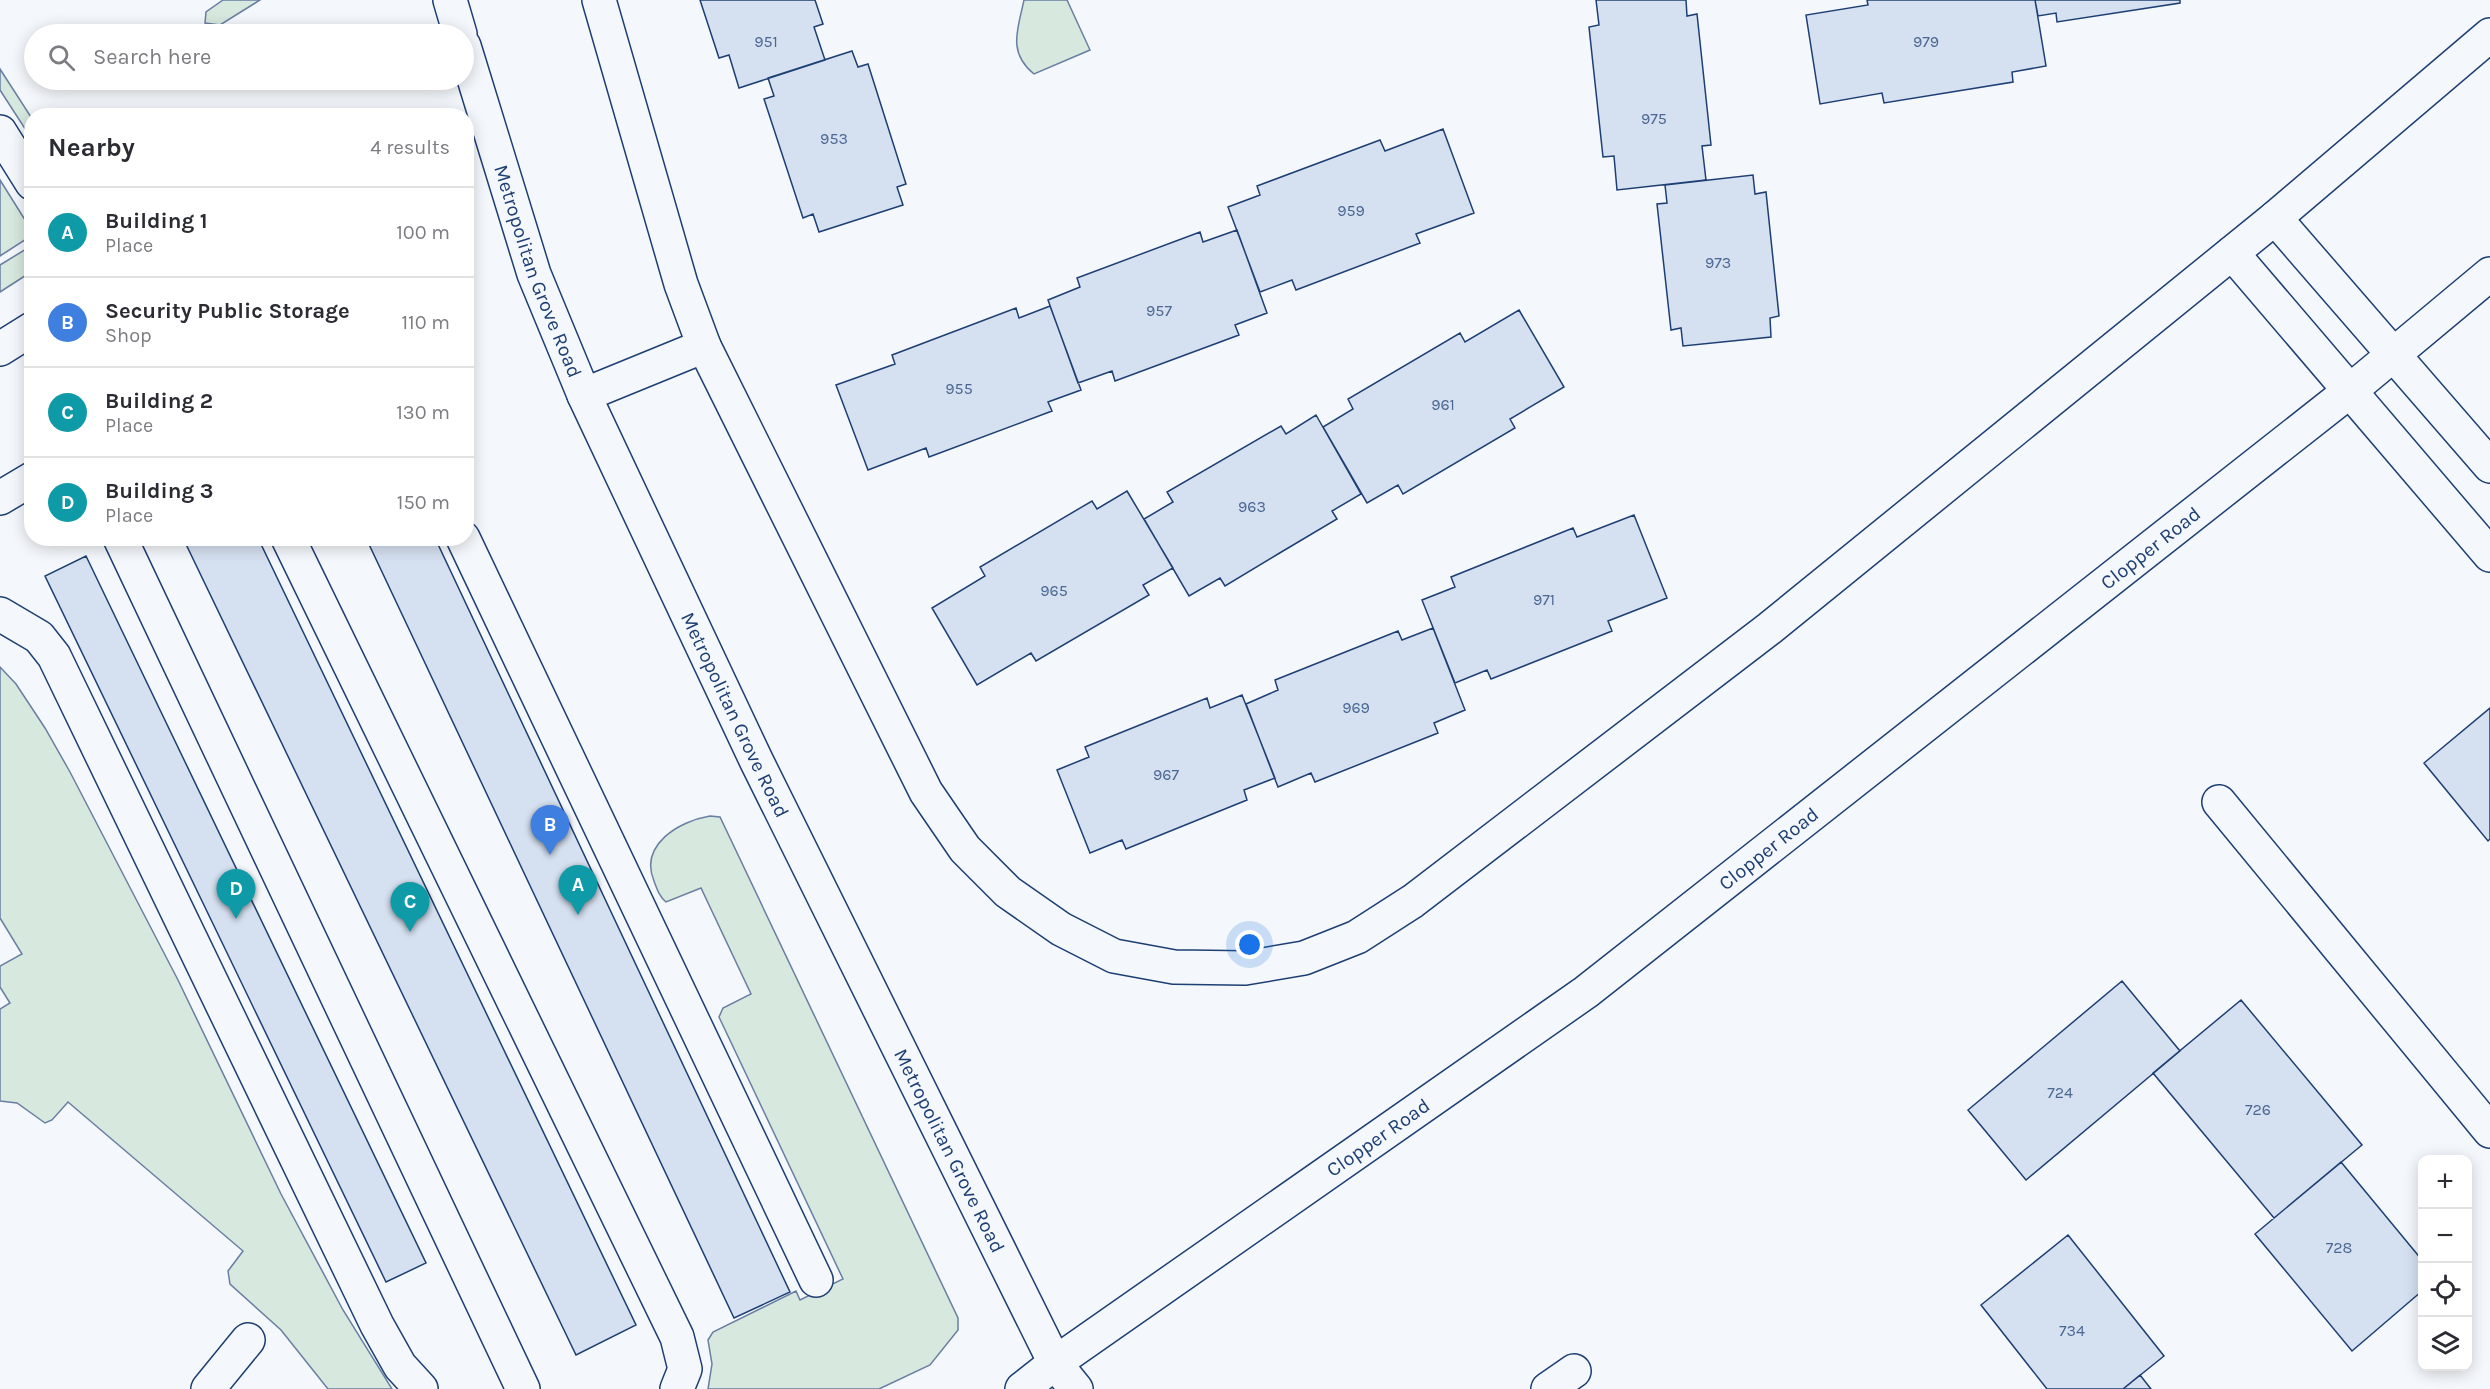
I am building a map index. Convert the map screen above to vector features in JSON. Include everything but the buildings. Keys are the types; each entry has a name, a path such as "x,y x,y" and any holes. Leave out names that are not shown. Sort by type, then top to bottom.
{"main road":[{"path":"450,0 457,24"},
{"path":"599,0 681,285 704,346 926,792 965,849 1008,892 1061,929 1114,956 1174,967 1245,968 1304,958 1357,937 1413,901 1770,628 2276,218 2490,35"},
{"name":"Metropolitan Grove Road","path":"471,90 474,108"},
{"name":"Metropolitan Grove Road","path":"475,116 534,274 584,395 751,750 1055,1363 1076,1389"},
{"path":"0,132 24,170"},
{"path":"2276,218 2344,300 2395,354 2490,466"},
{"path":"2232,253 2490,555"},
{"name":"Clopper Road","path":"1022,1389 1055,1363 1586,992 2351,390 2490,274"},
{"path":"0,349 24,334"},
{"path":"584,395 704,346"},
{"path":"0,498 24,484"},
{"path":"124,546 523,1389"},
{"path":"292,546 677,1337 685,1369 677,1389"},
{"path":"468,546 816,1280"},
{"path":"0,614 39,637 54,656 377,1325 400,1366 421,1389"},
{"path":"2219,802 2490,1131"},
{"path":"208,1389 248,1340"}],"shaded area":[{"path":"223,0 260,0 222,24 205,23 206,12"},
{"path":"1024,0 1067,0 1090,50 1034,74 1026,66 1017,49 1017,30"},
{"path":"0,69 25,108 24,127 0,90"},
{"path":"0,180 24,218 24,241 0,256"},
{"path":"24,250 24,277 0,292 0,265"},
{"path":"0,667 16,684 70,772 178,980 281,1194 343,1310 392,1389 328,1389 281,1330 230,1284 228,1271 243,1251 68,1102 52,1120 45,1123 17,1103 0,1101 0,1009 10,1003 0,987 0,966 22,954 0,918"},
{"path":"710,816 720,817 958,1318 958,1330 930,1365 879,1389 708,1389 712,1364 708,1340 713,1332 796,1291 800,1300 843,1279 719,1017 723,1008 751,994 701,888 666,902 654,881 651,868 652,856 657,846 675,829"}],"place":[{"name":"Security Public Storage","path":"550,855"},
{"name":"Building 1","path":"578,915"},
{"name":"Building 3","path":"236,919"},
{"name":"Building 2","path":"410,932"}]}
